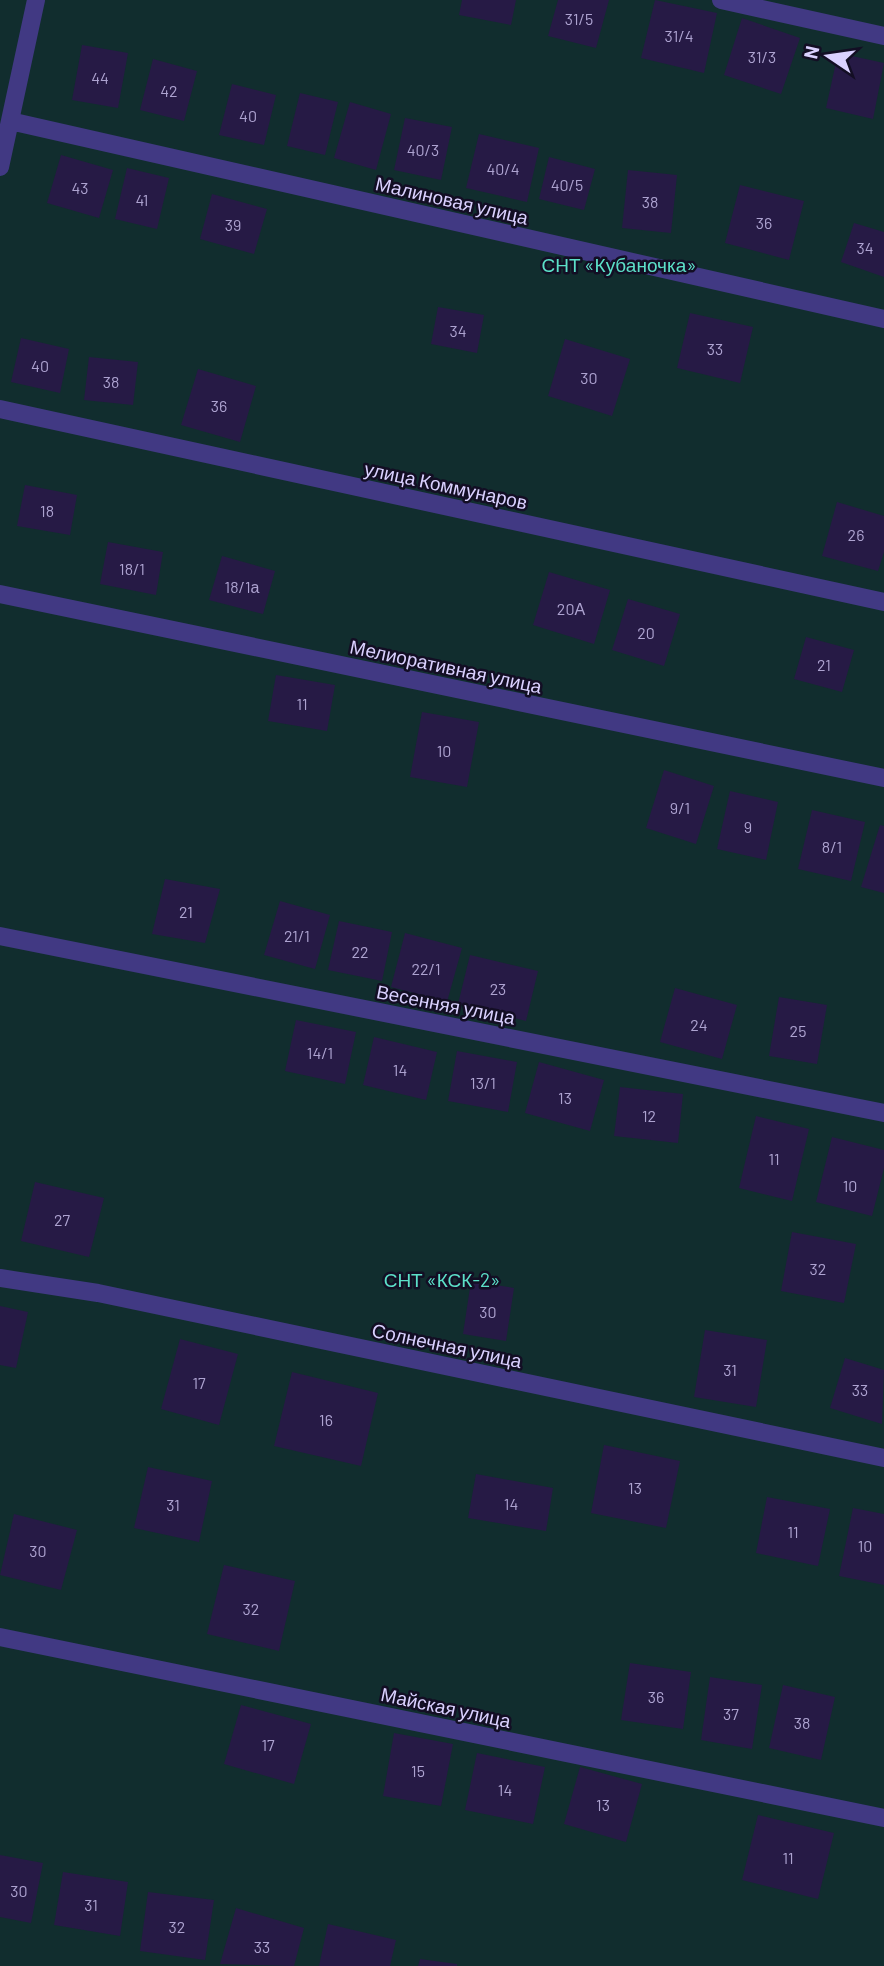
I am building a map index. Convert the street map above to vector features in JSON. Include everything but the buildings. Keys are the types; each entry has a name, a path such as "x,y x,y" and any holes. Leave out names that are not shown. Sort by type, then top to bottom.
{"street":[{"path":"0,167 36,0"},
{"path":"720,0 884,36"},
{"name":"Малиновая улица","path":"10,121 884,319"},
{"name":"улица Коммунаров","path":"0,409 884,602"},
{"name":"Мелиоративная улица","path":"0,594 884,778"},
{"name":"Весенняя улица","path":"0,936 884,1114"},
{"name":"Солнечная улица","path":"0,1278 98,1293 884,1458"},
{"name":"Майская улица","path":"0,1637 884,1818"}],"green space":[{"name":"СНТ «КСК-2»","path":"0,0 884,0 884,1966 0,1966"}],"park label":[{"name":"СНТ «Кубаночка»","path":"619,264"}]}
